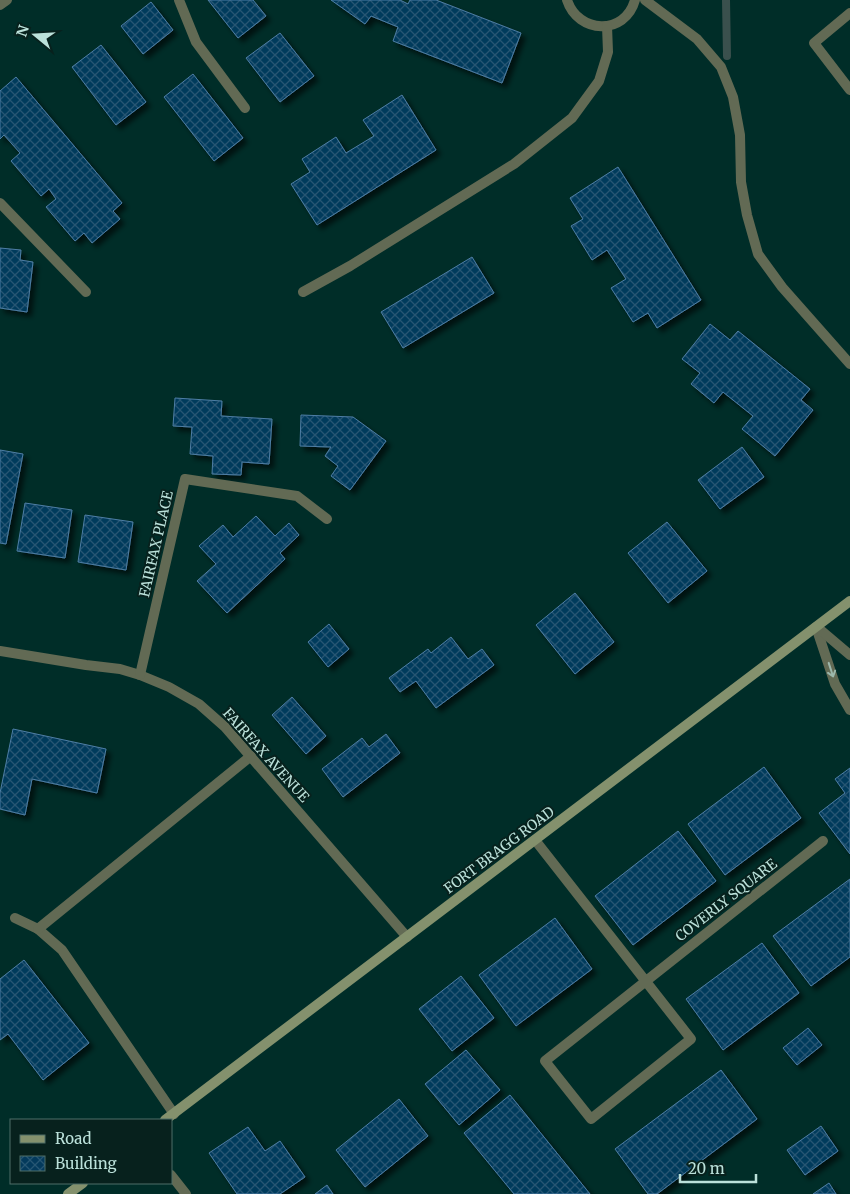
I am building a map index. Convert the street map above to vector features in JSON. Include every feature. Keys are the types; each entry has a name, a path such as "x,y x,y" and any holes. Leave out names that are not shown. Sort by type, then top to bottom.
{"main road":[{"name":"FORT BRAGG ROAD","path":"169,1117 850,601"},
{"path":"68,1194 82,1184"}],"street":[{"path":"0,5 7,0"},
{"path":"179,0 196,42 245,108"},
{"path":"567,0 569,7 576,16 585,23 596,26 618,23 627,16 634,6 635,0"},
{"path":"645,0 697,39 721,67 733,97 740,135 740,182 758,254 782,287 850,364"},
{"path":"850,13 814,42 850,90"},
{"path":"303,292 350,266 514,164 572,118 599,81 608,52 607,26"},
{"path":"0,203 86,292"},
{"name":"FAIRFAX PLACE","path":"140,675 185,479 297,496 327,519"},
{"path":"816,627 850,655"},
{"path":"816,627 835,684 850,710"},
{"name":"FAIRFAX AVENUE","path":"0,651 86,666 120,669 169,687 199,704 225,727 251,756 407,937"},
{"path":"38,930 251,756"},
{"name":"COVERLY SQUARE","path":"535,840 646,981 691,1039 591,1119 545,1060 646,981 823,841"},
{"path":"15,918 38,930 62,950 169,1117"},
{"path":"172,1176 186,1194"}],"building":[{"path":"208,0 253,0 266,16 238,38"},
{"path":"331,0 400,0 408,4 410,0 436,0 521,33 502,83 393,41 398,27 371,16 365,24"},
{"path":"151,2 173,30 143,54 121,26"},
{"path":"280,33 314,76 280,102 246,58"},
{"path":"101,45 146,102 116,125 72,67"},
{"path":"193,74 243,138 214,161 164,97"},
{"path":"16,77 122,203 113,211 120,219 92,243 84,233 75,241 46,207 56,199 49,189 41,196 11,161 20,153 4,135 0,139 0,91"},
{"path":"402,95 436,150 317,225 291,184 310,172 302,159 336,137 346,153 374,136 363,120"},
{"path":"618,167 701,300 657,328 648,313 633,322 611,288 626,279 607,250 592,260 571,226 583,219 570,198"},
{"path":"0,248 21,250 20,260 33,262 27,312 0,308"},
{"path":"472,257 494,293 403,348 381,312"},
{"path":"710,324 730,340 738,331 810,389 801,400 813,410 775,456 742,429 753,416 723,392 714,403 691,384 700,373 682,359"},
{"path":"175,398 222,401 221,416 272,419 269,464 242,462 241,475 212,474 213,456 190,454 192,427 173,426"},
{"path":"301,415 353,417 386,441 350,490 331,476 338,466 325,456 331,447 300,446"},
{"path":"742,447 764,477 720,509 698,480"},
{"path":"0,450 23,454 6,544 0,543"},
{"path":"25,503 72,510 65,558 17,551"},
{"path":"85,515 133,522 126,570 78,562"},
{"path":"256,516 275,536 289,523 299,535 280,553 285,559 227,613 197,581 216,564 199,546 223,525 233,537"},
{"path":"667,522 707,571 668,603 628,553"},
{"path":"575,593 614,642 575,674 536,625"},
{"path":"329,624 349,649 328,667 308,642"},
{"path":"451,637 468,659 482,649 494,665 436,708 416,681 400,692 389,678 428,649 431,653"},
{"path":"292,697 326,736 306,754 272,715"},
{"path":"13,729 106,749 97,793 32,779 25,815 0,809 0,793"},
{"path":"386,734 400,753 343,797 322,769 362,738 369,747"},
{"path":"764,767 801,818 725,875 688,824"},
{"path":"850,768 850,854 819,813 845,793 835,779"},
{"path":"678,831 716,881 633,945 595,896"},
{"path":"850,879 850,957 811,986 773,936"},
{"path":"555,918 592,969 516,1026 479,975"},
{"path":"762,943 799,993 723,1050 686,999"},
{"path":"24,960 89,1043 43,1080 8,1034 0,1040 0,979"},
{"path":"461,976 494,1018 452,1051 419,1009"},
{"path":"808,1028 822,1045 797,1065 783,1048"},
{"path":"466,1050 500,1090 459,1125 425,1084"},
{"path":"721,1070 757,1119 657,1194 648,1194 615,1149"},
{"path":"510,1095 590,1194 514,1194 464,1133"},
{"path":"399,1099 428,1136 365,1187 336,1150"},
{"path":"821,1126 838,1151 805,1175 787,1150"},
{"path":"248,1127 265,1151 280,1141 305,1177 280,1194 237,1194 209,1153"},
{"path":"829,1183 836,1194 813,1194"},
{"path":"327,1185 333,1194 315,1194"}],"waterway":[{"path":"726,0 727,56"}]}
